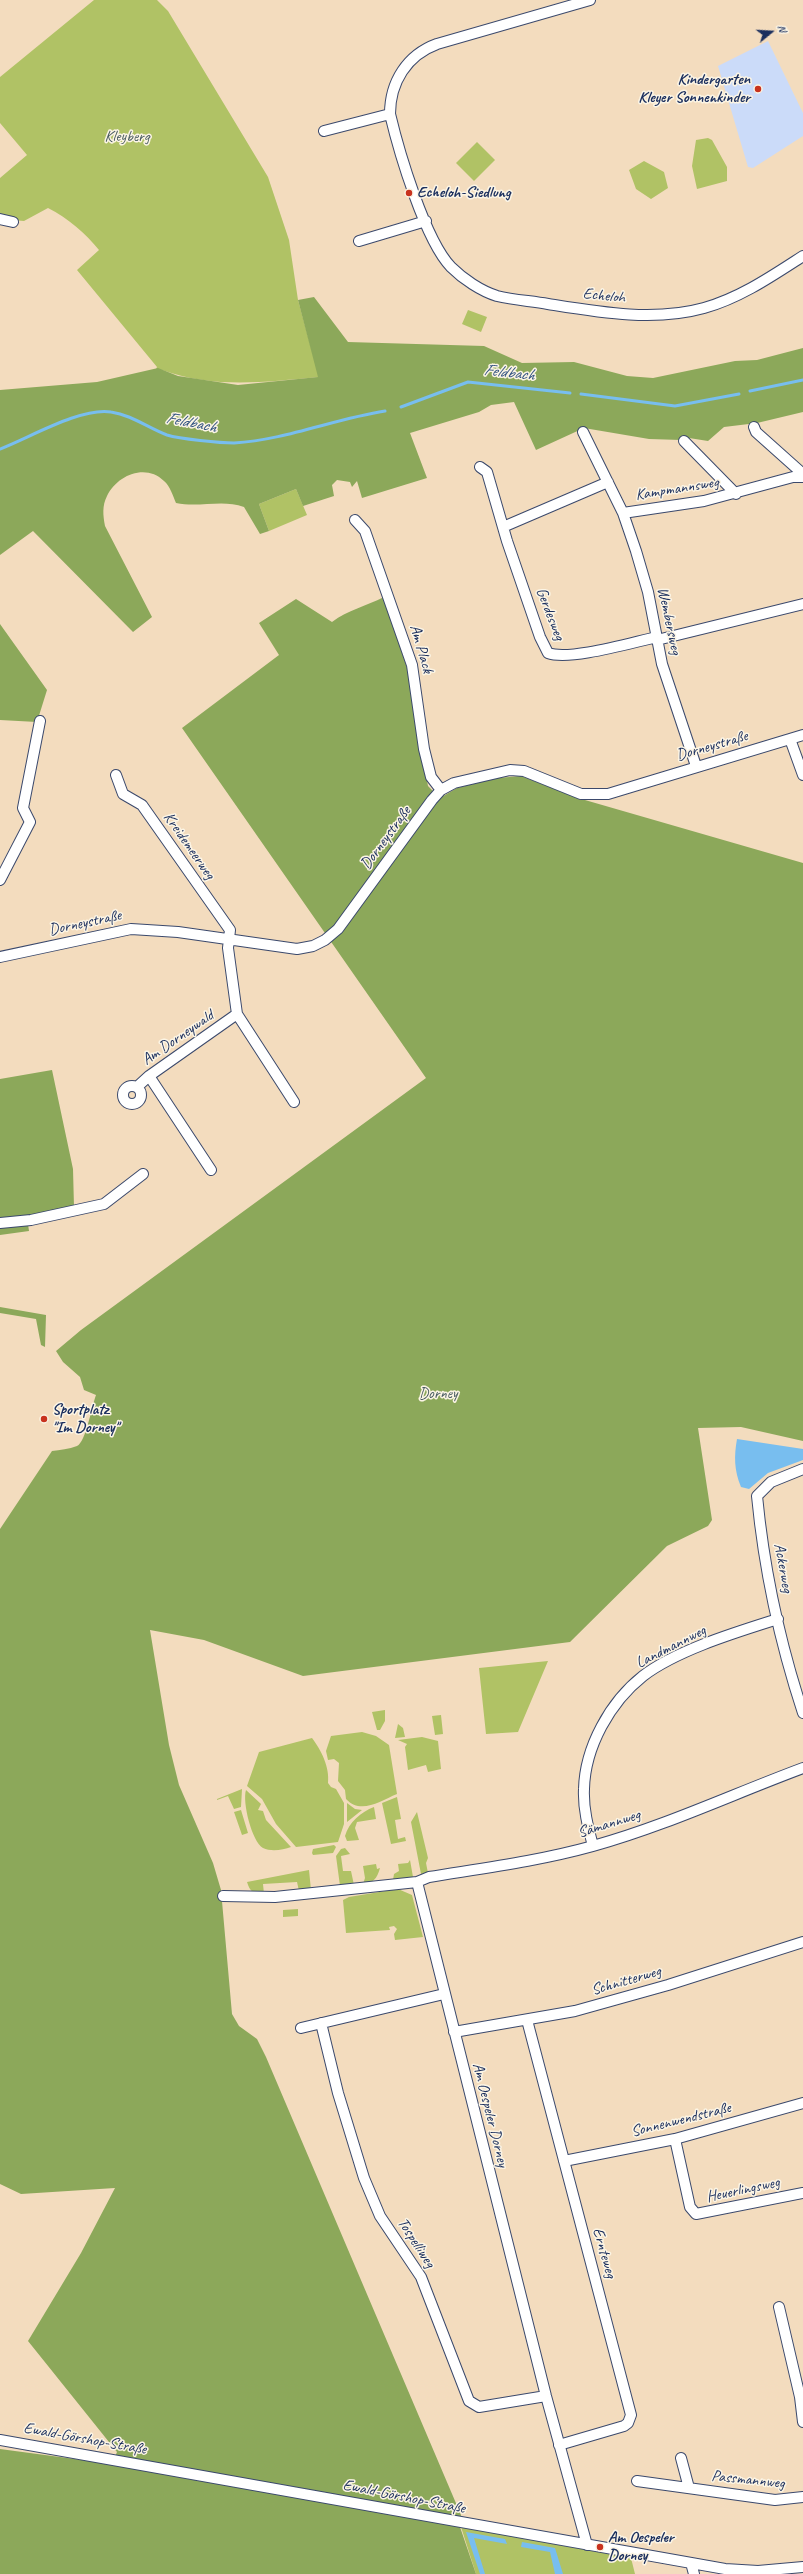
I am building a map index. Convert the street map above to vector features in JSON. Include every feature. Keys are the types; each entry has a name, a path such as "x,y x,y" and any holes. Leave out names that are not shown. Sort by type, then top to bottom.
{"street":[{"name":"Echeloh","path":"590,0 437,44 424,50 402,69 396,81 390,103 390,114 426,221 441,255 470,283 496,295 599,311 651,315 703,308 745,291 803,256"},
{"path":"324,131 390,114"},
{"path":"0,219 14,222"},
{"path":"360,241 426,221"},
{"path":"754,427 756,432 803,474"},
{"name":"Wembersweg","path":"583,432 623,513 644,578 662,664 696,766"},
{"name":"Kampmannsweg","path":"684,441 736,494"},
{"name":"Gerdesweg","path":"480,467 487,472 503,527 540,637 548,653 563,654 593,651 657,638 803,604"},
{"name":"Kampmannsweg","path":"623,513 704,501 736,494 793,477 803,477"},
{"path":"503,527 608,482"},
{"name":"Am Plack","path":"355,520 365,531 404,639 412,666 421,730 429,770 431,777 441,790"},
{"path":"0,880 30,822 23,808 40,721"},
{"name":"Dorneystraße","path":"0,957 131,929 178,932 297,949 313,946 325,940 338,929 441,790 454,783 510,770 524,771 581,794 608,794 696,766 803,735"},
{"path":"790,739 803,775"},
{"name":"Kreidemeerweg","path":"116,775 123,794 142,805 230,930 229,940"},
{"name":"Am Dorneywald","path":"229,940 237,1014 294,1102"},
{"name":"Am Dorneywald","path":"137,1087 149,1076 237,1014"},
{"path":"149,1076 211,1170"},
{"path":"0,1223 31,1220 104,1204 143,1174"},
{"name":"Ackerweg","path":"803,1469 771,1482 757,1496 765,1556 778,1619 803,1713"},
{"name":"Landmannweg","path":"593,1846 586,1820 584,1788 592,1750 604,1720 623,1694 644,1676 666,1663 722,1638 778,1619"},
{"name":"Sämannweg","path":"417,1882 429,1877 532,1860 593,1846 672,1819 803,1768"},
{"path":"223,1896 275,1897 417,1882"},
{"name":"Am Oespeler Dorney","path":"417,1882 546,2396 587,2545"},
{"name":"Schnitterweg","path":"454,2032 575,2011 668,1985 803,1942"},
{"path":"301,2028 444,1994"},
{"name":"Ernteweg","path":"527,2020 631,2414 628,2423 624,2426 559,2444"},
{"name":"Tospelliweg","path":"321,2023 338,2093 366,2183 384,2223 421,2277 469,2400 479,2407 546,2396"},
{"name":"Sonnenwendstraße","path":"564,2162 675,2139 803,2102"},
{"name":"Heuerlingsweg","path":"675,2139 690,2207 696,2214 803,2193"},
{"path":"779,2306 801,2397 803,2422"},
{"name":"Ewald-Görshop-Straße","path":"0,2440 691,2563 758,2571 803,2567"},
{"name":"Passmannweg","path":"681,2458 689,2488"},
{"name":"Passmannweg","path":"637,2481 775,2500 803,2497"},
{"path":"691,2563 694,2574"}],"shaded area":[{"name":"Kindergarten Kleyer Sonnenkinder","path":"768,41 803,113 803,136 753,168 748,167 718,66"}],"green space":[{"name":"Kleyberg","path":"94,0 157,0 168,11 268,177 289,240 298,300 319,377 259,382 221,382 201,380 162,370 153,375 157,367 77,270 99,250 88,238 69,221 48,208 24,221 0,219 0,178 27,155 0,123 0,77"},
{"path":"708,138 712,140 727,167 727,181 697,189 692,166 696,140"},
{"path":"477,142 495,160 474,181 456,163"},
{"path":"644,161 664,172 668,188 651,199 636,189 629,170"},
{"path":"314,297 348,342 484,346 522,363 574,362 627,376 653,378 735,361 757,360 803,348 803,412 757,423 724,427 708,441 689,438 681,440 649,439 584,428 536,450 514,402 491,405 479,412 410,433 427,478 362,498 357,481 352,487 350,482 337,480 332,485 334,496 303,506 296,489 259,504 269,531 260,534 244,507 227,504 193,505 176,503 168,486 157,476 141,472 132,474 118,482 112,489 105,500 103,511 105,526 152,617 133,632 33,531 0,555 0,390 97,382 158,368 178,376 238,385 318,377 298,300"},
{"path":"468,310 487,317 481,332 462,324"},
{"path":"296,489 307,515 269,531 259,504"},
{"name":"Dorney","path":"384,597 407,668 428,786 440,798 457,788 498,778 521,776 578,798 803,863 803,1441 741,1427 698,1428 712,1520 708,1526 667,1546 570,1642 303,1676 204,1640 150,1630 169,1745 179,1785 213,1863 221,1890 232,2014 239,2026 257,2039 266,2057 461,2515 460,2527 476,2574 0,2574 0,2449 112,2464 117,2452 28,2341 81,2253 115,2188 21,2194 0,2184 0,1529 52,1451 77,1446 86,1431 96,1395 84,1390 80,1377 63,1362 56,1351 81,1330 426,1078 182,728 279,655 259,623 296,599 332,622 351,611"},
{"path":"0,624 47,690 37,722 0,720"},
{"path":"52,1070 73,1169 74,1207 27,1217 29,1231 0,1235 0,1079"},
{"path":"0,1307 46,1315 45,1347 41,1345 36,1319 0,1313"},
{"path":"548,1661 518,1732 486,1734 479,1668"},
{"path":"385,1710 385,1721 380,1730 377,1730 372,1712"},
{"path":"441,1715 443,1734 435,1735 432,1716"},
{"path":"398,1724 403,1728 405,1737 395,1738"},
{"path":"362,1732 376,1736 389,1745 397,1794 371,1805 358,1806 352,1804 346,1799 345,1790 338,1781 339,1763 334,1759 328,1760 326,1751 331,1736"},
{"path":"422,1737 438,1741 441,1769 428,1772 426,1765 408,1770 405,1747 407,1744 398,1740"},
{"path":"312,1738 324,1759 328,1771 328,1783 331,1787 336,1789 344,1803 344,1824 338,1842 296,1847 276,1824 262,1799 247,1786 259,1752"},
{"path":"242,1789 241,1807 234,1809 228,1796 217,1800 217,1799"},
{"path":"246,1790 261,1804 258,1810 263,1811 266,1820 291,1847 281,1850 270,1850 263,1848 259,1844 255,1838 249,1821 245,1803"},
{"path":"397,1797 401,1819 395,1820 398,1839 405,1837 406,1841 391,1844 382,1803"},
{"path":"347,1803 355,1809 362,1810 347,1822"},
{"path":"374,1807 376,1819 357,1822 355,1828 359,1840 347,1841 345,1836 349,1826 360,1815"},
{"path":"241,1810 248,1833 242,1835 234,1812"},
{"path":"417,1812 428,1858 426,1863 428,1873 421,1874 411,1822"},
{"path":"334,1845 336,1847 333,1853 313,1855 312,1853 313,1849"},
{"path":"345,1848 350,1854 341,1856 343,1871 351,1871 354,1885 340,1886 336,1856 341,1849"},
{"path":"410,1860 413,1877 393,1880 394,1874 399,1871 398,1864 408,1863"},
{"path":"376,1864 377,1869 380,1868 376,1878 369,1883 363,1884 365,1878 363,1866"},
{"path":"309,1870 311,1890 299,1891 297,1882 263,1884 264,1894 260,1894 251,1890 247,1882"},
{"path":"398,1889 412,1895 423,1937 395,1940 394,1934 397,1929 394,1926 389,1927 390,1930 346,1933 343,1900 349,1897"},
{"path":"298,1909 298,1916 283,1917 283,1910"},
{"path":"461,2527 631,2558 635,2574 476,2574"}],"water":[{"path":"737,1439 803,1449 803,1460 768,1473 749,1489 741,1487 735,1463"},
{"path":"466,2532 505,2539 507,2544 474,2538 485,2574 480,2574"},
{"path":"522,2542 555,2548 563,2574 555,2574 550,2552 521,2547"}],"waterway":[{"name":"Feldbach","path":"750,391 803,380"},
{"name":"Feldbach","path":"401,407 468,382 570,393"},
{"name":"Feldbach","path":"581,394 675,406 739,394"},
{"name":"Feldbach","path":"0,449 55,424 85,414 99,412 111,412 126,416 167,435 234,443 291,434 347,419 385,411"}],"place":[{"name":"Kindergarten Kleyer Sonnenkinder","path":"758,89"},
{"name":"Echeloh-Siedlung","path":"409,193"},
{"name":"Sportplatz \"Im Dorney\"","path":"44,1419"},
{"name":"Am Oespeler Dorney","path":"600,2547"}]}
